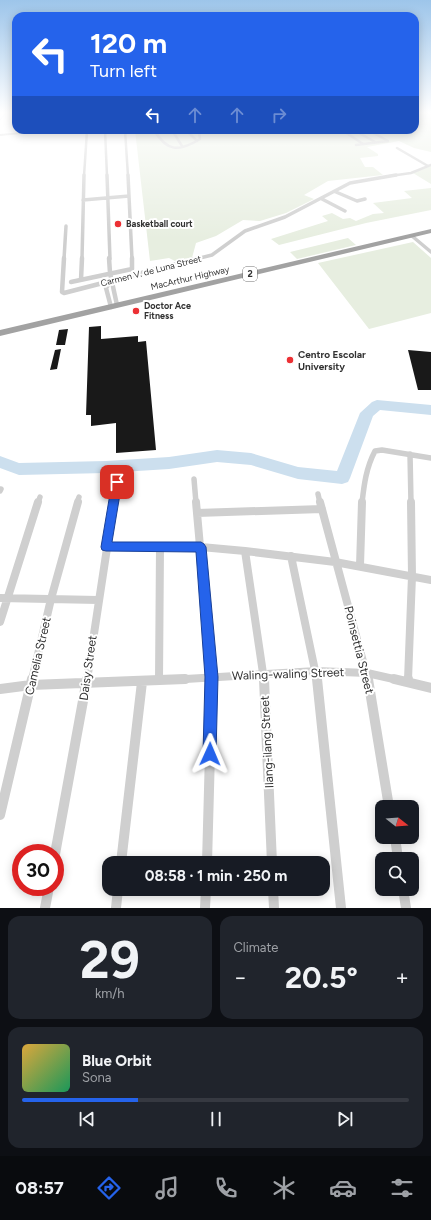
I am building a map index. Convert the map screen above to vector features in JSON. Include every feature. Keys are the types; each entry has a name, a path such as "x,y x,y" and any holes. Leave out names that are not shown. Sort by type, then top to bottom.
{"highway":[{"name":"MacArthur Highway","path":"0,333 431,231"}],"street":[{"path":"81,280 86,154"},
{"path":"106,154 110,273 114,294 114,306"},
{"path":"71,282 132,268 126,154"},
{"path":"409,154 430,165"},
{"name":"Carmen V. de Luna Street","path":"66,226 62,292 212,255 245,231 285,217 322,200 355,182 411,173 430,165"},
{"path":"336,192 357,200 365,199"},
{"path":"83,200 129,196"},
{"path":"322,200 345,211"},
{"path":"412,236 431,252"},
{"path":"111,280 106,286 107,295 114,306"},
{"path":"107,295 114,294"},
{"path":"360,566 362,494 370,460 375,451 410,454 431,458"},
{"path":"408,682 412,576 410,454"},
{"path":"194,479 212,677 207,856"},
{"name":"Daisy Street","path":"57,844 86,684 117,482"},
{"name":"Poinsettia Street","path":"318,494 335,562 367,672 389,800"},
{"path":"0,622 4,598 40,497"},
{"name":"Camelia Street","path":"0,815 51,599 79,497"},
{"path":"197,513 322,509"},
{"path":"106,547 201,547 245,551 335,562 431,580"},
{"path":"159,680 160,547"},
{"name":"Ilang-ilang Street","path":"245,551 264,674 272,856"},
{"path":"291,556 316,671 341,908"},
{"path":"4,598 98,600"},
{"name":"Waling-waling Street","path":"0,689 31,685 142,682 316,671 367,672 431,688"},
{"path":"122,856 142,682"},
{"path":"45,908 47,896"},
{"path":"116,908 117,896"},
{"path":"206,896 206,908"},
{"path":"274,896 274,908"},
{"path":"404,896 406,908"}],"shaded area":[{"path":"138,154 378,154 378,156 360,158 365,167 373,167 383,175 328,181 304,195 314,199 286,213 260,221 243,220 216,236 196,243 192,258 177,262 169,258 150,261"},
{"path":"431,166 431,184 413,173"},
{"path":"431,188 431,210 366,223 279,245 271,239 328,221 322,216 332,213 343,219 350,218 356,221 373,214 384,213 373,203 412,198 404,191"},
{"path":"348,238 356,245 297,259 290,252"},
{"path":"413,242 431,258 431,313 369,329 318,263"}],"building":[{"path":"101,326 101,339 138,336 138,342 146,341 156,450 116,453 116,423 91,426 91,415 86,415 89,327"},
{"path":"68,329 65,345 56,345 59,330"},
{"path":"61,349 57,369 50,370 55,350"},
{"path":"408,350 431,352 431,390 418,390"}],"waterway":[{"path":"0,462 19,469 106,467 169,463 217,456 251,459 298,473 342,478 367,413 377,405 431,410"}],"place":[{"name":"Basketball court","path":"118,224"},
{"name":"Doctor Ace Fitness","path":"136,311"},
{"name":"Centro Escolar University","path":"290,360"}],"route":[{"path":"117,482 106,547 201,547 212,677 210,754"}]}
